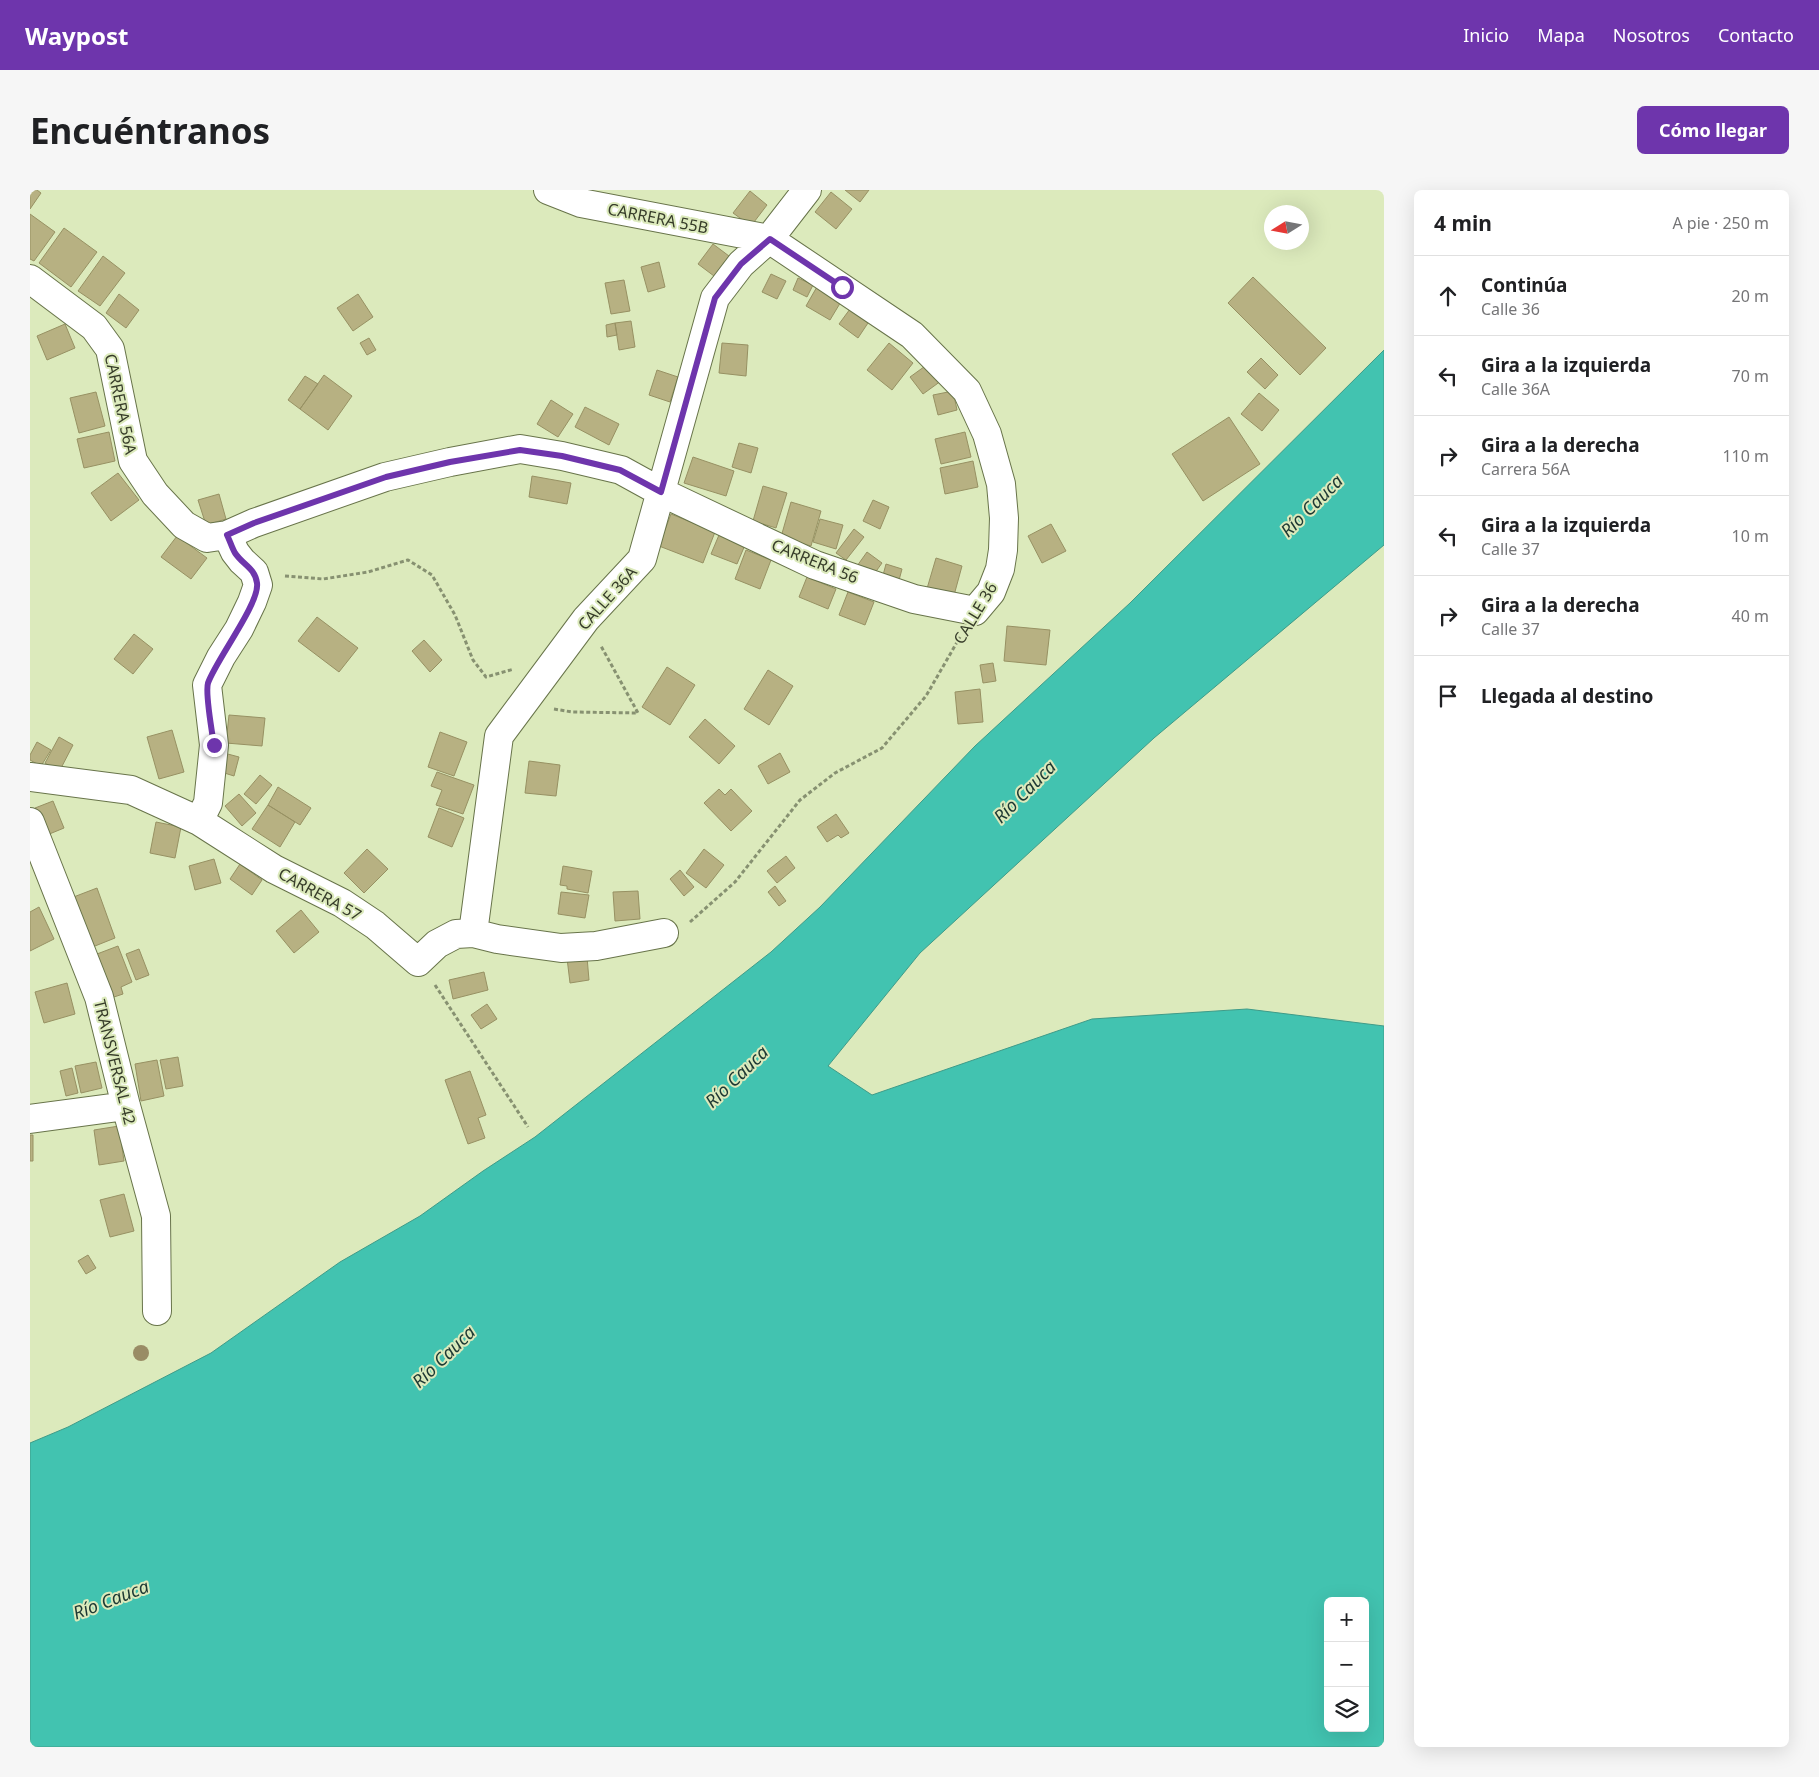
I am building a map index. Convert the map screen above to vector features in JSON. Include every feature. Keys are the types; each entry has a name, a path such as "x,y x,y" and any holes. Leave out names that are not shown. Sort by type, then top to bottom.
{"street":[{"name":"CARRERA 55B","path":"548,190 581,203 770,239"},
{"name":"CALLE 36A","path":"473,933 499,736 586,619 642,559 715,298 741,264 770,239 807,190"},
{"name":"CALLE 36","path":"770,239 912,335 967,391 987,434 992,450 1001,484 1004,518 1003,550 1000,569 991,592 975,611"},
{"name":"CARRERA 56A","path":"30,279 94,327 110,348 133,461 155,494 184,525 207,538 227,535 254,523 386,477 450,462 520,450 562,456 620,470 661,492"},
{"name":"CARRERA 56","path":"661,492 815,565 914,599 975,611"},
{"path":"199,821 208,803 214,745 207,685 239,628 258,586 254,572 234,552 227,535"},
{"name":"CARRERA 57","path":"30,777 131,790 199,821 274,869 342,903 375,925 418,962"},
{"name":"TRANSVERSAL 42","path":"30,822 99,997 156,1216 157,1311"},
{"path":"418,962 437,944 456,934 473,933 497,939 561,948 596,946 664,933"},
{"path":"30,1119 126,1106"}],"path":[{"path":"242,561 278,575 323,579 368,572 408,560 432,575 455,615 473,660 486,677 516,669 535,689 548,708 572,712 638,713 586,619"},
{"name":"CALLE 36","path":"664,933 692,921 735,882 800,800 835,772 882,748 926,696 975,611"},
{"path":"418,962 428,973 528,1127"}],"water":[{"name":"Río Cauca","path":"1384,350 1384,545 1154,738 920,953 828,1066 872,1095 1092,1019 1247,1009 1384,1026 1384,1747 30,1747 30,1443 68,1427 211,1353 340,1262 420,1216 535,1137 771,952 820,907 975,746 1130,603"}],"building":[{"path":"30,190 37,190 41,193 30,209"},
{"path":"845,190 869,190 860,202"},
{"path":"750,191 767,205 751,226 733,213"},
{"path":"831,192 852,209 836,229 815,212"},
{"path":"30,214 55,232 34,261 30,259"},
{"path":"64,228 97,252 71,287 39,263"},
{"path":"713,244 729,256 714,276 698,264"},
{"path":"103,256 125,273 100,306 78,291"},
{"path":"659,262 665,287 648,292 641,267"},
{"path":"771,274 786,281 777,299 762,292"},
{"path":"1253,277 1326,348 1300,375 1228,303"},
{"path":"798,278 813,285 807,297 793,290"},
{"path":"624,280 630,311 611,314 605,283"},
{"path":"818,285 842,300 830,320 806,306"},
{"path":"119,294 139,310 126,328 106,313"},
{"path":"358,294 373,317 353,331 337,308"},
{"path":"850,309 868,323 858,338 839,324"},
{"path":"631,321 635,347 619,350 615,323"},
{"path":"615,323 617,335 607,337 606,325"},
{"path":"65,324 75,348 47,360 37,336"},
{"path":"369,338 376,350 367,355 360,343"},
{"path":"722,343 748,345 746,376 719,373"},
{"path":"889,343 913,363 892,390 867,370"},
{"path":"1261,358 1278,375 1265,389 1247,372"},
{"path":"928,364 941,381 923,394 910,377"},
{"path":"657,370 678,377 670,402 649,395"},
{"path":"324,375 352,396 328,430 300,409"},
{"path":"305,376 318,384 300,409 288,400"},
{"path":"953,391 957,410 938,415 933,395"},
{"path":"96,392 105,426 79,433 70,398"},
{"path":"1259,393 1279,410 1262,431 1241,414"},
{"path":"551,400 573,414 558,437 537,424"},
{"path":"585,407 619,424 609,445 575,427"},
{"path":"1229,417 1260,464 1203,501 1172,454"},
{"path":"109,432 115,461 84,468 77,439"},
{"path":"965,432 971,457 941,464 935,439"},
{"path":"739,443 758,448 751,473 732,467"},
{"path":"693,457 734,471 726,496 684,483"},
{"path":"973,461 978,487 945,494 940,468"},
{"path":"118,473 139,500 111,521 91,493"},
{"path":"532,476 571,483 567,504 529,497"},
{"path":"763,486 787,493 776,528 753,521"},
{"path":"219,494 226,519 206,525 198,500"},
{"path":"873,500 889,507 880,529 863,521"},
{"path":"791,502 821,511 811,546 781,537"},
{"path":"671,514 715,532 703,563 659,546"},
{"path":"820,519 843,525 836,549 813,542"},
{"path":"1051,524 1066,551 1042,563 1028,536"},
{"path":"854,529 864,537 846,560 836,553"},
{"path":"719,535 745,545 737,564 711,554"},
{"path":"177,536 207,558 191,579 161,557"},
{"path":"746,550 771,560 760,589 735,579"},
{"path":"867,552 882,563 872,577 857,566"},
{"path":"936,558 962,566 953,599 926,592"},
{"path":"886,564 902,569 898,584 882,579"},
{"path":"807,577 836,589 828,609 799,597"},
{"path":"848,592 874,602 865,625 839,615"},
{"path":"317,617 358,648 339,672 298,641"},
{"path":"1007,626 1050,630 1046,665 1004,661"},
{"path":"134,634 153,649 133,674 114,659"},
{"path":"424,640 442,660 430,672 412,651"},
{"path":"993,663 996,681 983,683 980,665"},
{"path":"667,667 695,685 670,725 642,707"},
{"path":"768,670 793,686 769,725 744,709"},
{"path":"980,689 983,722 958,724 955,692"},
{"path":"229,715 265,718 262,746 226,743"},
{"path":"705,719 735,746 719,764 689,737"},
{"path":"172,730 184,772 159,779 147,737"},
{"path":"440,732 467,742 454,776 428,767"},
{"path":"59,737 73,745 59,772 45,763"},
{"path":"37,742 51,750 41,766 30,760 30,755"},
{"path":"224,753 239,757 234,776 218,771"},
{"path":"780,753 790,772 768,784 758,766"},
{"path":"529,761 560,765 556,796 525,793"},
{"path":"437,772 474,785 463,814 436,805 442,790 431,786"},
{"path":"260,775 272,785 256,804 244,794"},
{"path":"278,787 311,808 300,825 268,805"},
{"path":"719,789 725,795 731,789 752,811 731,831 704,803"},
{"path":"239,794 256,813 242,826 225,806"},
{"path":"53,801 64,828 47,835 35,808"},
{"path":"268,805 295,822 280,847 252,829"},
{"path":"439,808 464,818 452,847 428,837"},
{"path":"836,814 849,833 841,838 838,835 827,842 817,827"},
{"path":"156,822 181,827 175,858 150,853"},
{"path":"367,849 388,869 364,893 344,873"},
{"path":"704,849 724,865 706,888 686,873"},
{"path":"786,856 795,868 777,883 767,871"},
{"path":"214,859 221,883 195,890 189,866"},
{"path":"240,864 262,880 252,895 230,879"},
{"path":"563,866 592,871 588,893 567,889 567,886 560,885"},
{"path":"680,870 694,887 684,896 670,879"},
{"path":"775,886 786,901 779,906 768,892"},
{"path":"97,888 115,938 90,948 71,898"},
{"path":"638,891 640,919 615,921 613,892"},
{"path":"561,892 589,895 585,918 558,914"},
{"path":"39,907 54,939 30,951 30,912"},
{"path":"301,910 319,932 294,953 276,931"},
{"path":"118,946 132,982 121,987 123,994 114,997 97,954"},
{"path":"139,949 149,975 136,980 126,954"},
{"path":"587,957 589,980 570,983 567,958"},
{"path":"484,972 488,990 453,999 449,980"},
{"path":"67,983 75,1014 44,1023 35,992"},
{"path":"487,1004 497,1019 481,1029 471,1015"},
{"path":"178,1057 183,1086 166,1089 160,1060"},
{"path":"157,1060 164,1096 141,1101 135,1064"},
{"path":"96,1062 102,1088 81,1093 75,1066"},
{"path":"72,1068 78,1093 66,1096 60,1071"},
{"path":"470,1071 486,1115 478,1118 485,1138 468,1144 445,1080"},
{"path":"119,1126 124,1161 99,1165 94,1130"},
{"path":"30,1135 33,1135 33,1161 30,1161"},
{"path":"124,1194 134,1231 110,1237 100,1200"},
{"path":"88,1255 96,1268 86,1274 78,1261"}],"route":[{"path":"214,745 207,685 239,628 258,586 254,572 234,552 227,535 254,523 386,477 450,462 520,450 562,456 620,470 661,492 715,298 741,264 770,239 842,287"}]}
